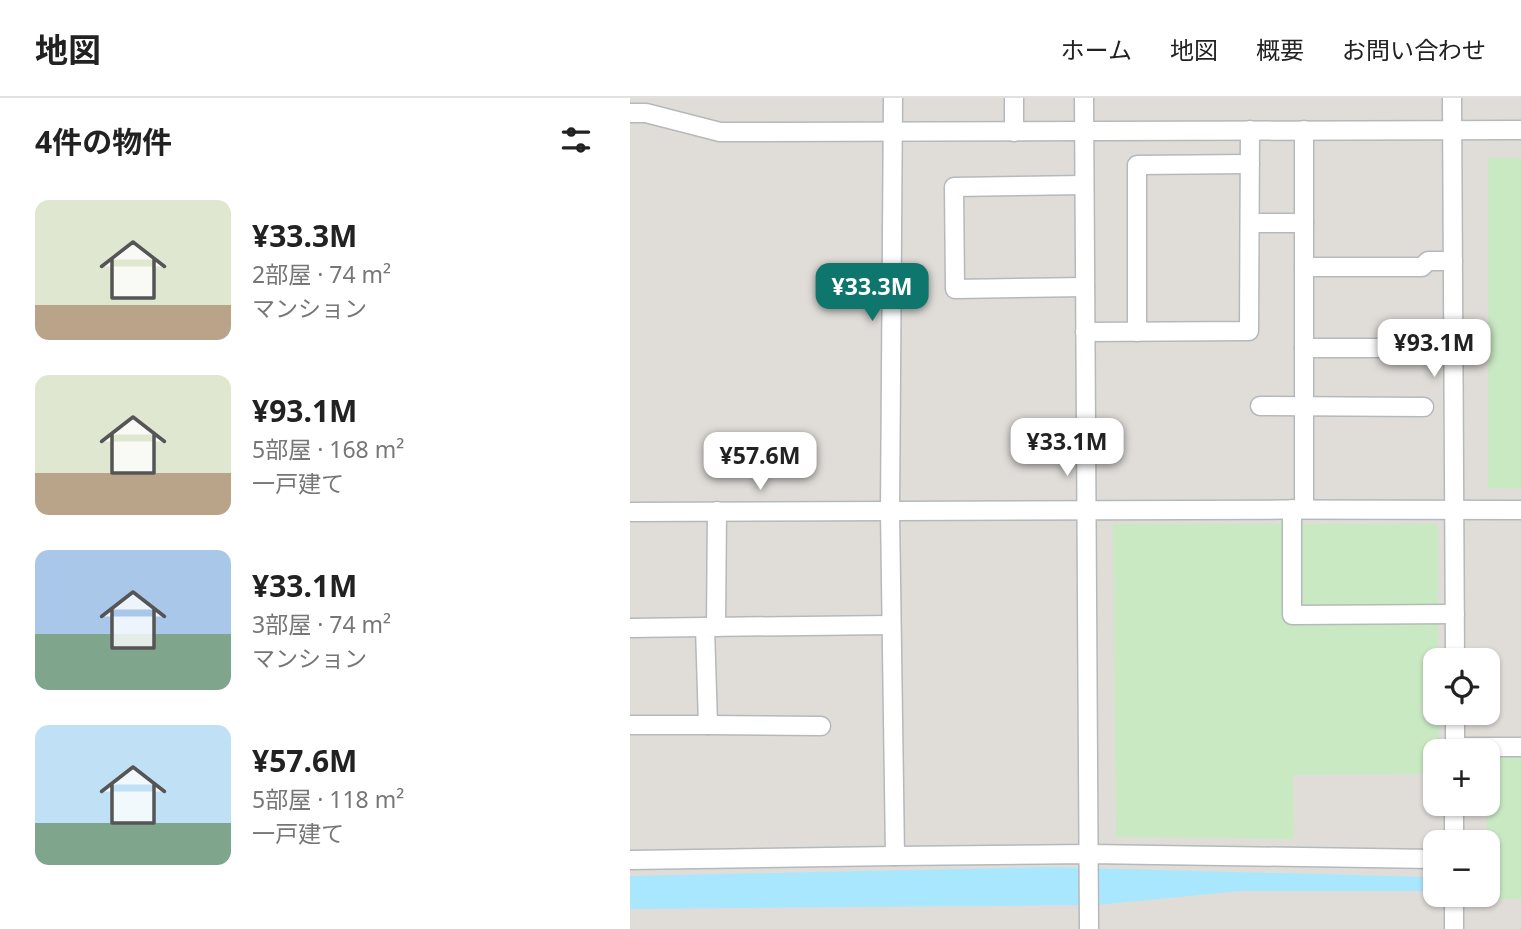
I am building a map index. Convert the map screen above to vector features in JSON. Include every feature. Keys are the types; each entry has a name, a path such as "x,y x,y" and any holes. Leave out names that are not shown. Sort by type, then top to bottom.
{"street":[{"path":"893,98 890,512 895,856"},
{"path":"1014,98 1014,132"},
{"path":"1084,98 1088,929"},
{"path":"1452,98 1455,648"},
{"path":"630,113 646,113 720,132 893,134 1521,130"},
{"path":"1085,332 1250,331 1250,130"},
{"path":"1304,130 1304,407 1292,615 1455,614"},
{"path":"1137,332 1137,165 1250,164"},
{"path":"1084,185 954,187 954,200 955,289 1085,287"},
{"path":"1250,223 1304,223"},
{"path":"1304,267 1422,267 1428,261 1453,261"},
{"path":"1304,348 1414,348 1424,342 1453,344"},
{"path":"1260,406 1424,407"},
{"path":"630,512 1521,510"},
{"path":"708,725 716,511"},
{"path":"630,628 891,625"},
{"path":"630,724 821,726"},
{"path":"1500,748 1521,747"},
{"path":"630,860 895,856 1423,859"},
{"path":"1454,907 1454,929"}],"shaded area":[{"path":"630,98 1521,98 1521,929 630,929"}],"green space":[{"path":"1488,158 1521,158 1521,488 1488,488"},
{"path":"1113,524 1438,524 1438,648 1423,648 1423,725 1439,725 1439,739 1423,739 1423,774 1293,775 1294,839 1116,837"},
{"path":"1500,753 1521,753 1521,899 1500,899 1500,830 1487,830 1487,816 1500,816"}],"water":[{"path":"1048,867 1423,877 1423,891 1241,891 1097,905 630,909 630,876"}]}
